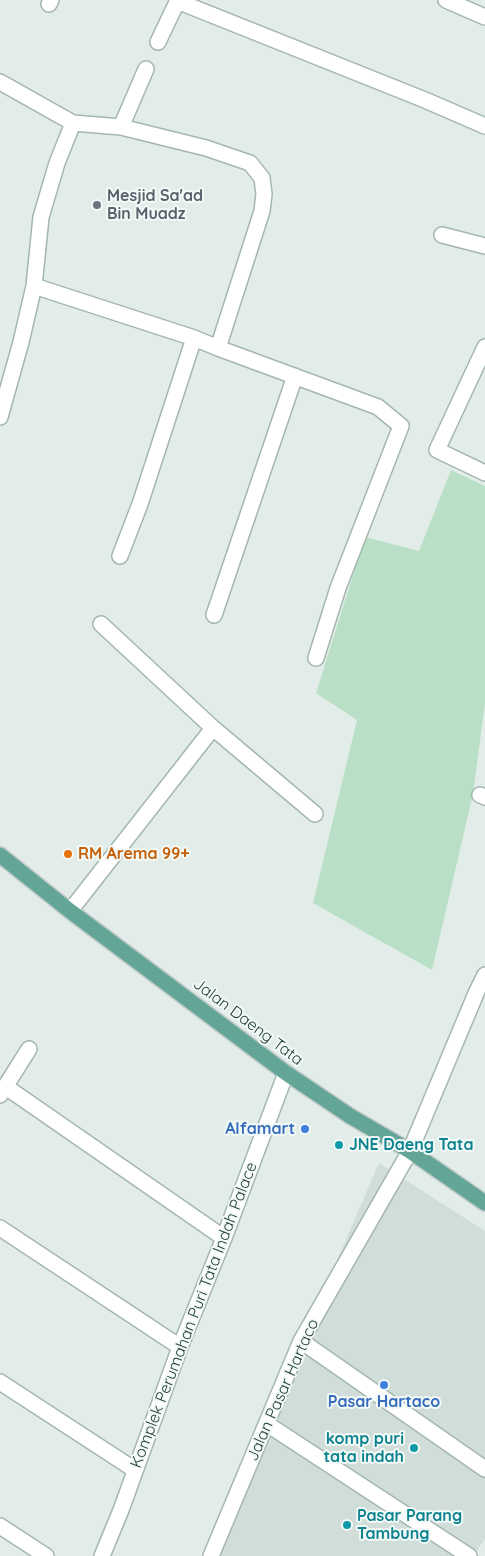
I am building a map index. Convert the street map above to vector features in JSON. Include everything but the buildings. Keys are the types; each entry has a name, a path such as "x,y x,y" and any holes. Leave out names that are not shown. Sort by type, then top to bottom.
{"main road":[{"name":"Jalan Daeng Tata","path":"0,855 70,911 286,1073 350,1116 410,1151 485,1203"}],"street":[{"path":"158,42 177,0 416,96 485,126"},
{"path":"451,1 485,17"},
{"path":"122,127 146,69"},
{"path":"0,82 73,123 122,127 206,148 250,164 262,178 264,194 262,211 218,348"},
{"path":"0,417 34,286 41,217 57,164 73,123"},
{"path":"442,235 485,246"},
{"path":"34,286 194,338 378,407 401,426 338,588 316,658"},
{"path":"120,556 140,504 194,338"},
{"path":"485,347 436,450 485,473"},
{"path":"214,614 295,376"},
{"path":"101,624 213,728 315,814"},
{"path":"70,911 213,728"},
{"name":"Jalan Pasar Hartaco","path":"211,1556 301,1341 410,1151 485,975"},
{"path":"29,1049 3,1091 224,1238"},
{"name":"Komplek Perumahan Puri Tata Indah Palace","path":"102,1556 122,1510 180,1347 224,1238 286,1073"},
{"path":"0,1228 180,1347"},
{"path":"301,1341 485,1470"},
{"path":"0,1382 135,1470"},
{"path":"267,1424 469,1556"},
{"path":"0,1526 46,1556"}],"shaded area":[{"name":"Pasar Hartaco","path":"379,1163 485,1231 485,1539 473,1556 210,1556"}],"green space":[{"path":"451,470 485,486 485,703 473,794 432,970 313,903 357,720 316,693 365,537 419,551"}],"place":[{"name":"Mesjid Sa'ad Bin Muadz","path":"97,205"},
{"name":"RM Arema 99+","path":"68,854"},
{"name":"Alfamart","path":"305,1129"},
{"name":"JNE Daeng Tata","path":"339,1145"},
{"name":"Pasar Hartaco","path":"384,1385"},
{"name":"komp puri tata indah","path":"414,1448"},
{"name":"Pasar Parang Tambung","path":"347,1525"}]}
